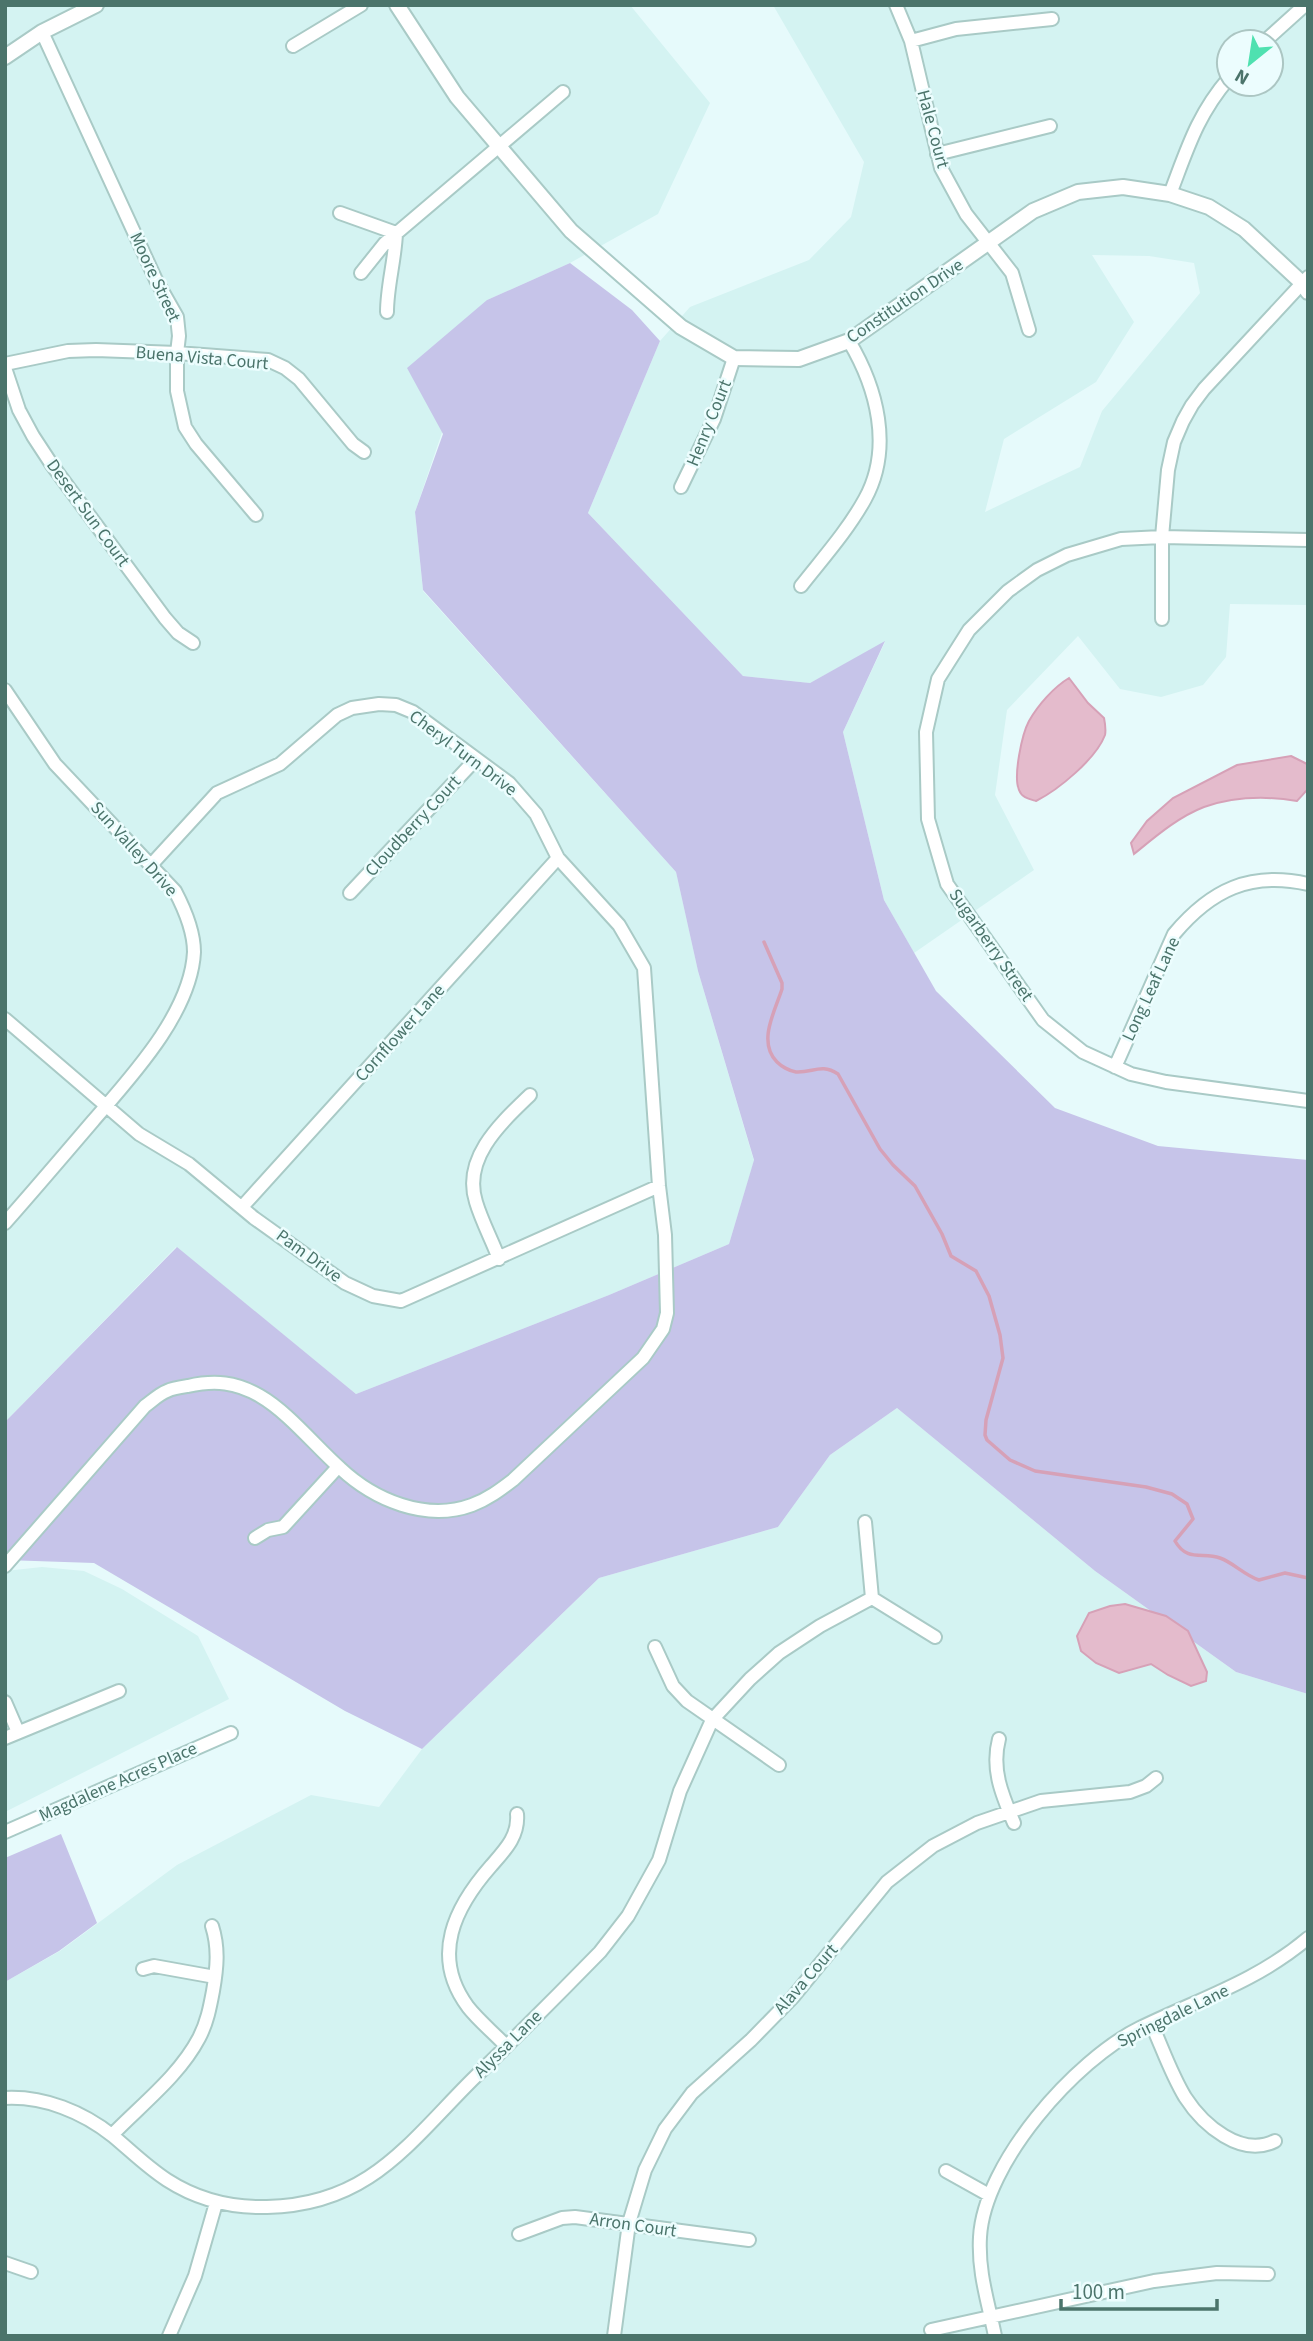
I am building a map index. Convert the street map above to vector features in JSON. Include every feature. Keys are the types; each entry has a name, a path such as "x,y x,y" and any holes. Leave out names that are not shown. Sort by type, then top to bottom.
{"street":[{"path":"5,57 42,32 96,5"},
{"path":"293,46 361,5"},
{"name":"Constitution Drive","path":"397,5 431,61 457,97 571,231 681,327 734,358 799,359 849,341 1033,211 1078,192 1123,187 1170,194 1209,207 1244,229 1306,284"},
{"name":"Hale Court","path":"896,5 911,41 937,154 958,202 1012,274 1029,330"},
{"path":"1280,28 1305,5"},
{"path":"911,41 956,29 1052,19"},
{"name":"Moore Street","path":"42,32 156,280 177,317 177,391 185,427 196,444 256,515"},
{"path":"361,273 396,233 563,92"},
{"path":"1170,194 1190,139 1215,94"},
{"path":"937,154 1050,126"},
{"path":"340,213 396,233"},
{"path":"387,313 396,233"},
{"path":"1162,619 1162,537 1168,470 1174,442 1192,405 1306,284"},
{"path":"801,586 866,498 874,475 880,443 877,409 869,379 849,341"},
{"name":"Buena Vista Court","path":"5,366 68,351 107,350 177,353 274,363 299,379 353,444 363,452"},
{"name":"Henry Court","path":"681,487 714,419 734,358"},
{"name":"Desert Sun Court","path":"5,366 19,410 52,465 165,618 178,633 193,643"},
{"name":"Sugarberry Street","path":"1308,540 1162,537 1121,539 1067,555 1037,570 1008,591 969,630 938,679 926,732 928,819 947,884 1043,1020 1083,1052 1131,1074 1166,1082 1308,1101"},
{"name":"Sun Valley Drive","path":"5,690 55,764 175,891 192,933 194,951 182,998 150,1052 5,1223"},
{"name":"Cheryl Turn Drive","path":"5,1566 145,1406 167,1390 210,1381 244,1389 262,1397 338,1467 374,1494 414,1509 434,1512 456,1510 493,1496 643,1358 663,1329 667,1313 665,1236 644,968 620,925 558,858 536,814 509,783 413,712 396,705 379,704 352,708 337,715 281,765 217,793 151,865"},
{"name":"Cloudberry Court","path":"350,893 476,759"},
{"name":"Cornflower Lane","path":"242,1207 558,858"},
{"name":"Long Leaf Lane","path":"1115,1067 1163,956 1174,934 1187,918 1226,889 1248,882 1268,879 1308,884"},
{"name":"Pam Drive","path":"5,1019 139,1134 189,1164 345,1283 373,1296 401,1301 659,1186"},
{"path":"499,1259 476,1200 473,1178 480,1155 495,1129 530,1095"},
{"path":"255,1538 268,1530 283,1527 338,1467"},
{"path":"865,1522 872,1598 935,1637"},
{"name":"Alyssa Lane","path":"5,2098 40,2101 64,2107 112,2135 145,2165 168,2181 216,2203 260,2208 302,2205 357,2186 402,2152 600,1952 628,1916 659,1860 680,1791 712,1720 763,1666 779,1653 829,1620 872,1598"},
{"path":"655,1647 673,1686 687,1702 779,1765"},
{"path":"5,1738 118,1691"},
{"path":"5,1702 19,1732"},
{"name":"Magdalene Acres Place","path":"5,1832 232,1732"},
{"path":"999,1740 995,1753 995,1769 1011,1817"},
{"name":"Alava Court","path":"614,2336 629,2224 649,2161 666,2129 692,2093 793,1997 887,1882 917,1857 953,1834 1011,1817 1041,1801 1130,1792 1156,1779"},
{"path":"506,2046 462,1997 453,1977 449,1954 453,1925 465,1899 514,1837 517,1814"},
{"path":"112,2135 162,2086 200,2037 207,2018 215,1977 217,1951 212,1926"},
{"name":"Springdale Lane","path":"995,2336 980,2266 981,2224 989,2195 1020,2139 1079,2072 1106,2049 1151,2023 1241,1983 1308,1938"},
{"path":"143,1969 154,1966 215,1977"},
{"path":"1151,2023 1184,2094 1202,2117 1244,2145 1261,2147 1275,2141"},
{"path":"946,2171 989,2195"},
{"path":"174,2333 195,2276 216,2203"},
{"name":"Arron Court","path":"519,2234 562,2218 575,2217 749,2240"},
{"path":"5,2263 31,2273"},
{"path":"931,2330 991,2315 1190,2275 1230,2272 1268,2274"}],"shaded area":[{"path":"5,5 630,5 710,103 658,214 570,263 487,300 415,512 423,591 676,872 698,971 754,1161 729,1244 609,1295 356,1394 176,1247 5,1422"},
{"path":"773,5 1308,5 1308,605 1230,604 1226,657 1203,685 1161,697 1120,689 1078,636 1007,710 995,795 1034,870 914,953 884,900 843,732 885,642 810,683 743,676 588,513 660,341 690,307 809,260 851,217 864,162","holes":["1092,255 1149,256 1194,263 1200,293 1102,411 1080,467 985,512 1004,439 1096,382 1134,322"]},
{"path":"570,263 632,310 660,341 588,513 743,676 810,683 885,641 843,732 884,900 936,991 1055,1108 1158,1146 1308,1160 1308,1694 1236,1672 1095,1571 897,1408 830,1455 778,1527 599,1578 422,1749 345,1711 94,1563 5,1560 5,1422 177,1247 356,1394 609,1295 729,1244 754,1160 698,971 676,872 423,590 415,512 443,434 407,368 487,300"},
{"path":"1069,678 1088,703 1104,718 1105,735 1094,754 1065,782 1036,801 1031,800 1022,795 1017,784 1019,755 1024,735 1029,721 1042,703"},
{"path":"1291,756 1307,764 1308,789 1297,801 1250,798 1204,807 1176,822 1134,854 1131,843 1147,821 1173,798 1237,765"},
{"path":"897,1408 1095,1571 1236,1672 1308,1694 1308,2336 5,2336 5,1982 60,1951 177,1865 311,1795 379,1807 422,1749 599,1578 778,1527 830,1455"},
{"path":"42,1567 84,1571 122,1589 198,1636 229,1699 5,1812 5,1571"},
{"path":"1125,1604 1166,1616 1188,1631 1207,1672 1206,1681 1191,1686 1151,1664 1119,1673 1096,1663 1081,1651 1077,1636 1089,1613"},
{"path":"61,1834 97,1923 59,1951 5,1982 5,1858"}],"waterway":[{"path":"764,942 782,983 769,1026 768,1045 771,1054 777,1062 793,1071 827,1069 838,1074 880,1149 915,1186 951,1256 976,1271 989,1296 1000,1335 1003,1358 986,1420 987,1440 1010,1460 1035,1471 1146,1487 1172,1494 1187,1504 1193,1519 1175,1541 1185,1552 1220,1558 1259,1580 1285,1573 1308,1578"}]}
